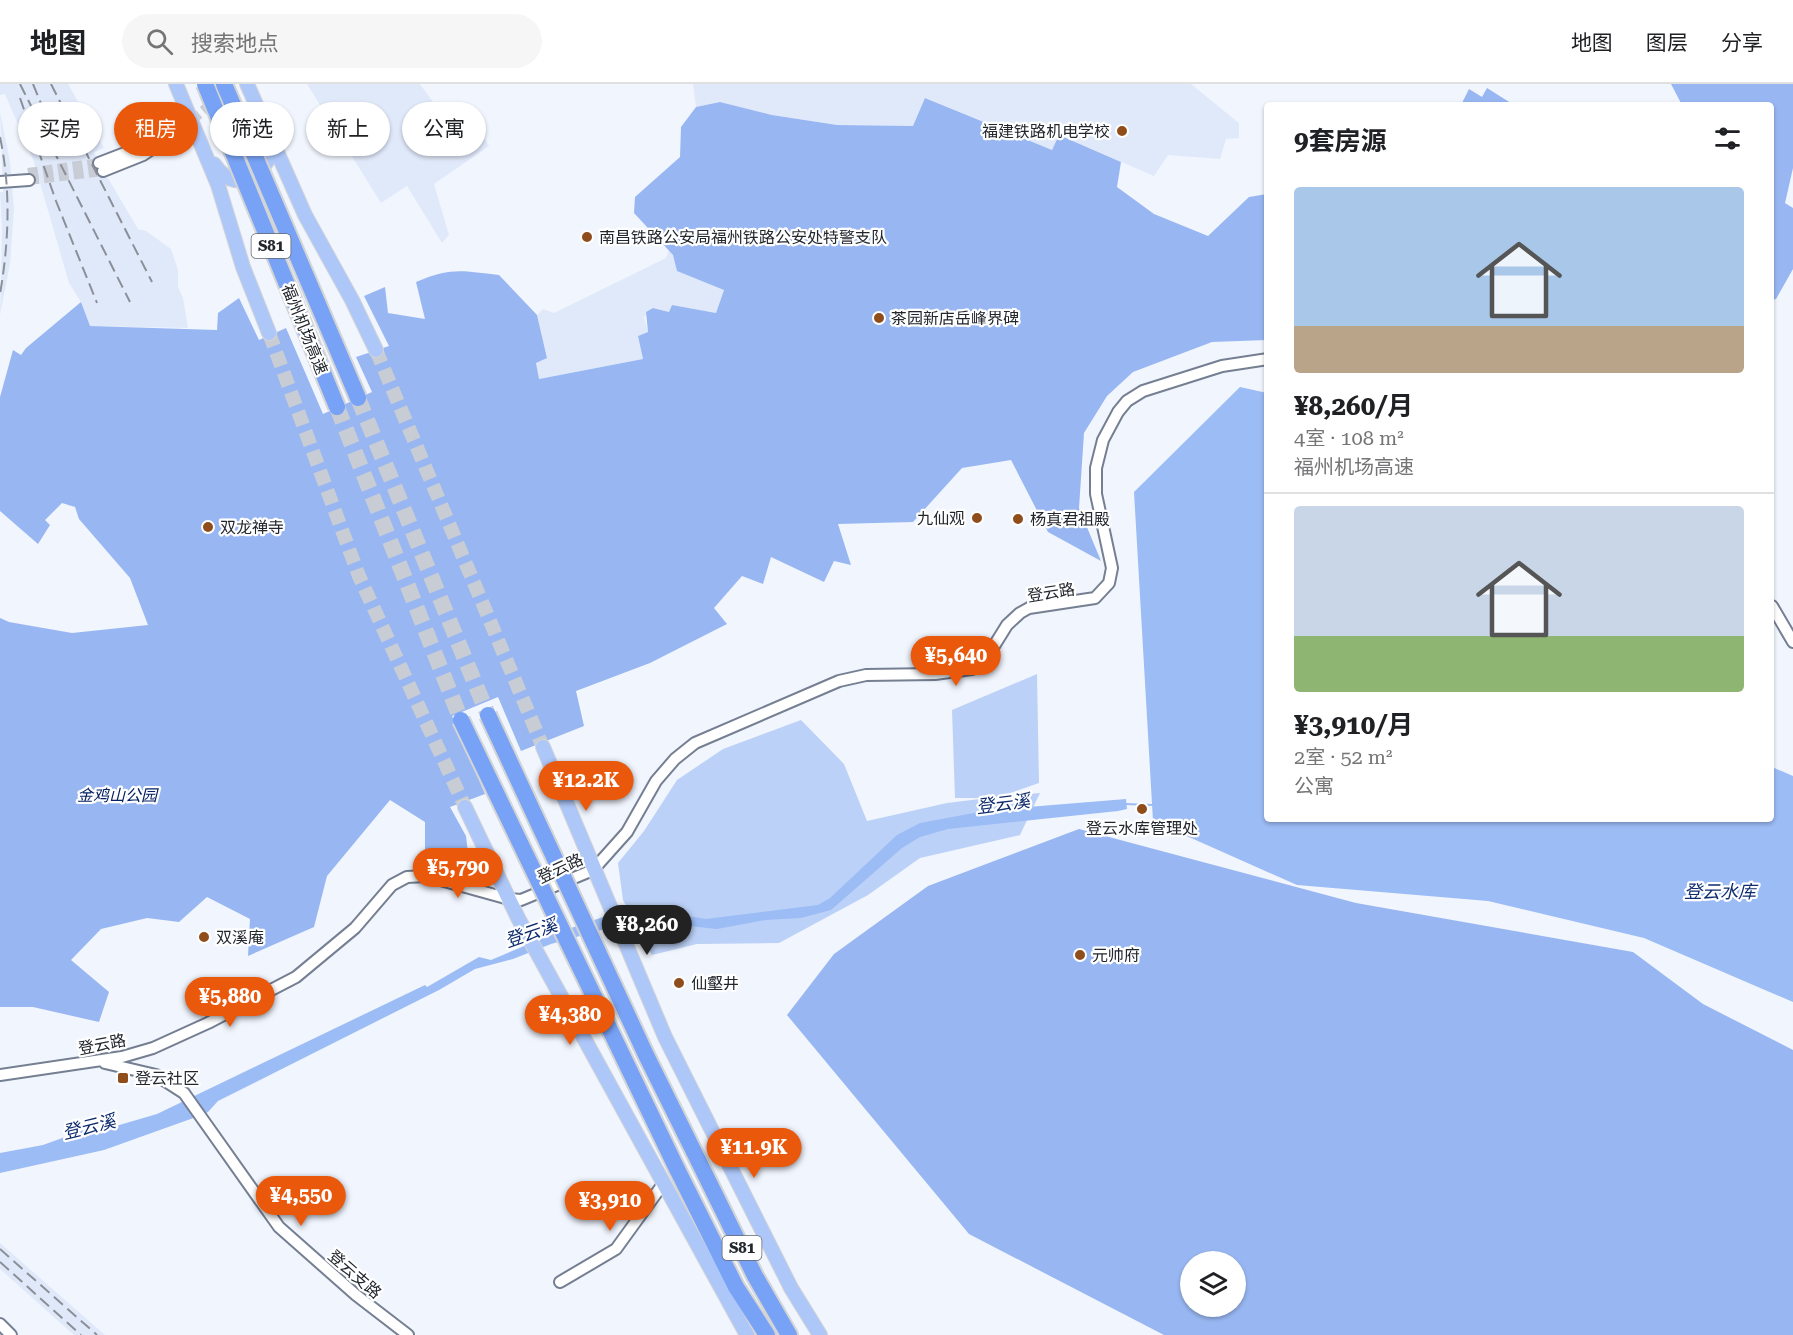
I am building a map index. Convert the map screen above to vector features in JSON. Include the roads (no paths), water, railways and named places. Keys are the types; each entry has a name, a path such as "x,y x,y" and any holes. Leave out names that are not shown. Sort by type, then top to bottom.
{"highway":[{"name":"福州机场高速","path":"205,84 338,407"},
{"name":"福州机场高速","path":"224,84 358,398"},
{"name":"S81","path":"488,715 646,1055 755,1276 789,1335"},
{"name":"S81","path":"461,720 677,1169 736,1287 767,1335"}],"main road":[{"path":"176,84 204,150 243,267 269,333"},
{"path":"250,86 256,102"},
{"path":"204,150 220,174 229,180 239,181 264,168 271,156"},
{"path":"278,156 305,215 352,300 376,350"},
{"path":"543,747 665,1037 791,1287 820,1335"},
{"path":"465,807 518,918 747,1335"}],"street":[{"path":"101,167 122,156"},
{"path":"0,175 28,177 0,182"},
{"name":"登云路","path":"0,1075 102,1062 163,1044 278,988 316,961 355,928 392,885 412,875 426,876 509,899 528,899 593,870 627,832 656,781 675,759 695,743 838,681 866,675 935,674 972,669 989,654 1007,625 1020,613 1029,608 1087,602 1100,595 1109,583 1112,568 1096,494 1096,468 1103,440 1126,401 1143,391 1222,366 1264,360"},
{"path":"1774,609 1793,642"},
{"path":"412,875 425,872 473,875 481,868 487,854"},
{"path":"425,872 486,889 509,899"},
{"name":"登云支路","path":"102,1062 156,1076 174,1085 189,1099 279,1227 363,1301 408,1335"},
{"path":"560,1282 616,1249 663,1184"},
{"path":"0,1324 11,1335"}],"water":[{"name":"登云水库","path":"1240,387 1264,392 1264,822 1774,822 1774,768 1793,776 1793,1002 1644,938 1488,901 1297,885 1153,821 1134,492"},
{"path":"1126,799 1127,809 1118,811 948,829 920,837 902,848 831,910 801,918 766,920 717,929 660,923 627,923 551,944 513,959 475,969 439,990 218,1101 208,1112 199,1116 104,1150 0,1173 0,1153 43,1145 87,1129 92,1133 157,1114 425,985 427,987 479,957 491,960 548,936 632,907 706,919 818,905 830,898 897,835 920,823 990,810"}],"waterway":[{"name":"登云溪","path":"1125,804 1153,805"}],"tunnel":[{"path":"198,115 235,84"},
{"path":"28,173 99,163"},
{"path":"29,180 103,171"},
{"path":"269,333 359,576 465,807"},
{"path":"376,350 543,747"},
{"path":"358,398 488,715"},
{"path":"337,407 461,720"}],"railway":[{"path":"20,84 130,302"},
{"path":"33,84 40,102"},
{"path":"51,84 152,282"},
{"path":"20,98 56,201 97,303"},
{"path":"0,137 6,176 8,216 0,294"},
{"path":"0,1249 97,1335"},
{"path":"0,1262 81,1335"}],"place":[{"name":"福建铁路机电学校","path":"1122,131"},
{"name":"南昌铁路公安局福州铁路公安处特警支队","path":"587,237"},
{"name":"茶园新店岳峰界碑","path":"879,318"},
{"name":"九仙观","path":"977,518"},
{"name":"杨真君祖殿","path":"1018,519"},
{"name":"双龙禅寺","path":"208,527"},
{"name":"登云水库管理处","path":"1142,809"},
{"name":"双溪庵","path":"204,937"},
{"name":"元帅府","path":"1080,955"},
{"name":"仙壑井","path":"679,983"},
{"name":"登云社区","path":"123,1078"}],"park label":[{"name":"金鸡山公园","path":"117,795"}]}
